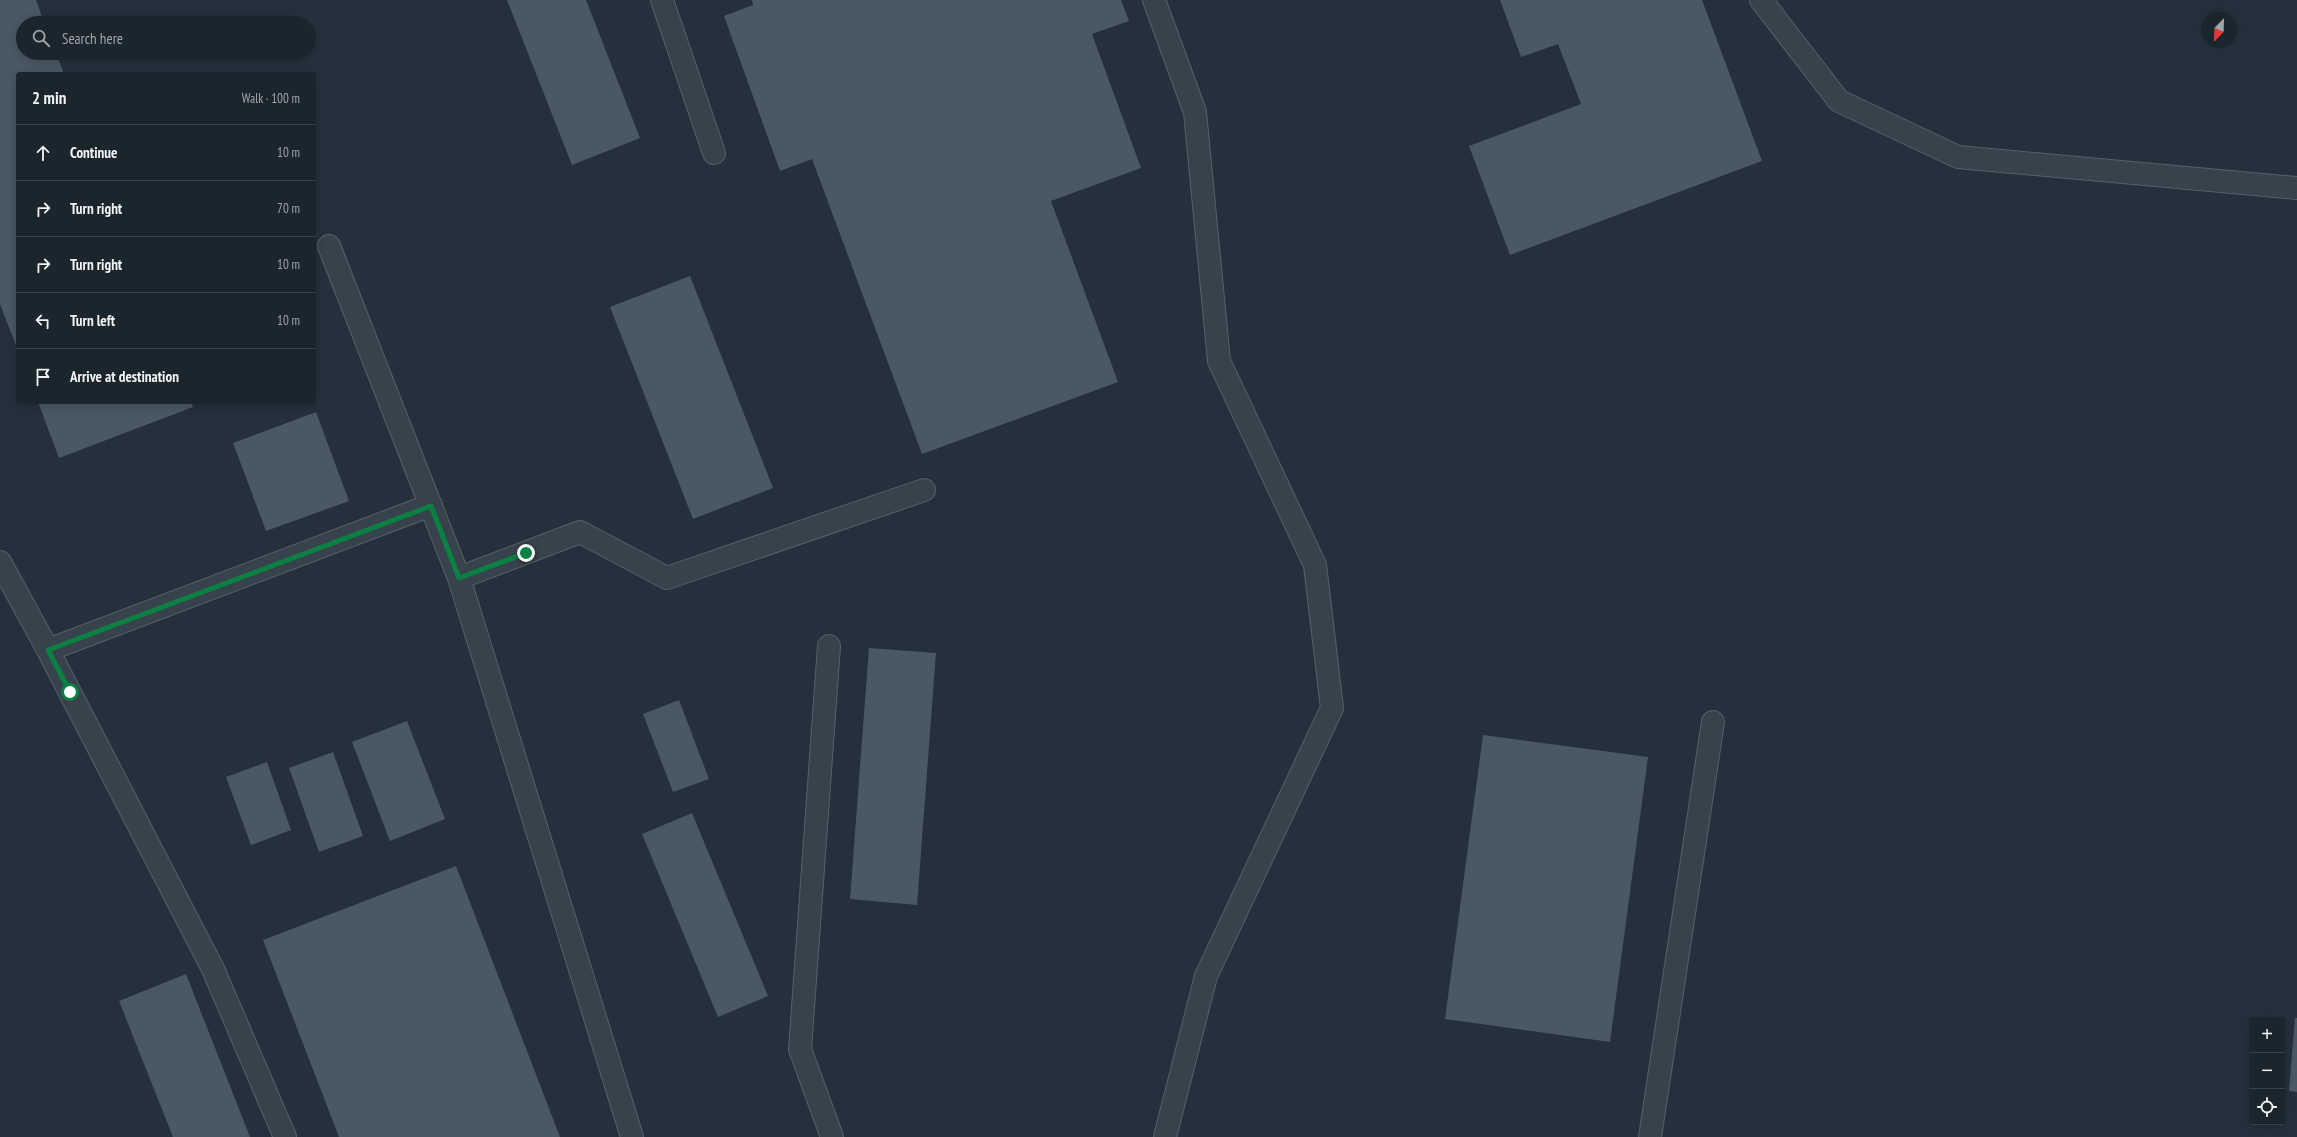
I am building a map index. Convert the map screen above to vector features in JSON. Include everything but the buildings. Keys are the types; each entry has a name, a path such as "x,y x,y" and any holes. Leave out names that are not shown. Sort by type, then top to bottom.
{"lane":[{"path":"662,0 714,153"},
{"path":"1154,0 1195,112 1219,361 1315,564 1332,708 1206,976 1165,1137"},
{"path":"1761,0 1839,101 1958,157 2297,188"},
{"path":"329,246 459,578 632,1137"},
{"path":"459,578 580,532 667,578 924,490"},
{"path":"48,650 431,506"},
{"path":"0,562 48,650 213,968 285,1137"},
{"path":"828,646 800,1049 832,1137"},
{"path":"1650,1137 1713,722"}],"route":[{"path":"70,692 48,650 431,506 459,578 526,553"}]}
